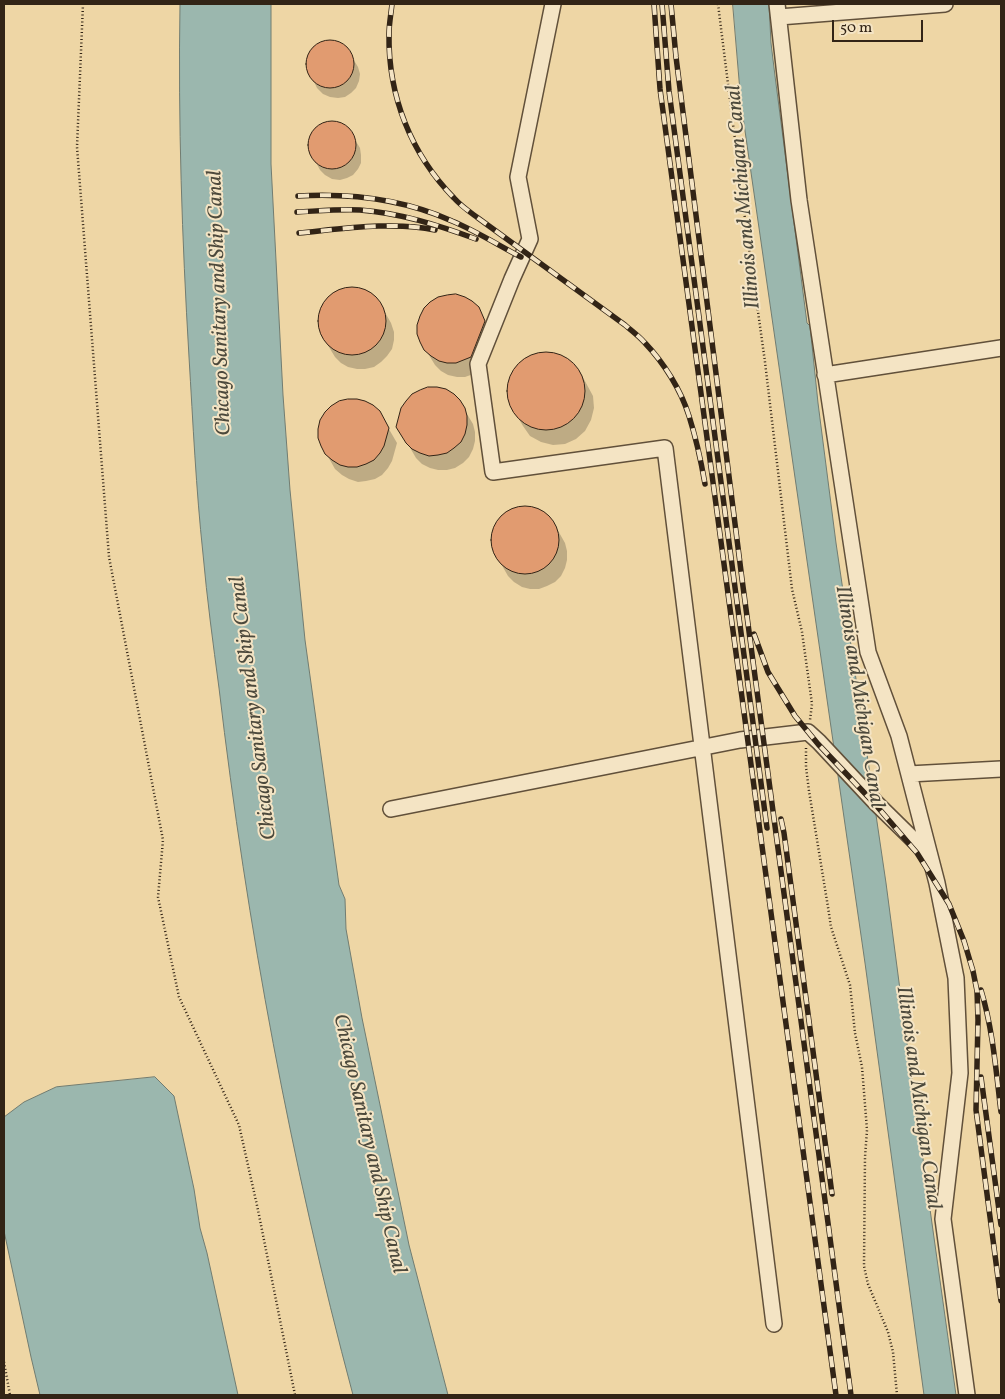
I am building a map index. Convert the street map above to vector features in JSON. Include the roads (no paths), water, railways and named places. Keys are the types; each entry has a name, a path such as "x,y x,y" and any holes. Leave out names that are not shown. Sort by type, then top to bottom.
{"lane":[{"path":"553,4 518,177 530,239 512,278 478,364 493,472 665,448 774,1324"},
{"path":"945,4 778,10 799,200 868,652 899,736 937,883 956,978 960,1073 943,1219 967,1395"},
{"path":"825,375 1001,348"},
{"path":"392,809 740,740 808,732 930,856"},
{"path":"909,774 1001,769"}],"water":[{"name":"Chicago Sanitary and Ship Canal","path":"180,4 271,4 271,164 283,395 290,490 305,640 339,885 345,899 346,929 362,1018 409,1245 448,1395 353,1395 310,1220 273,1044 257,955 230,777 208,604 201,530 193,431 183,225 180,136"},
{"name":"Illinois and Michigan Canal","path":"733,4 769,4 775,76 807,323 810,326 836,543 886,883 956,1395 924,1395 865,963 741,103"},
{"path":"155,1077 174,1096 194,1189 200,1228 238,1395 40,1395 4,1231 4,1117 24,1102 56,1087"}],"railway":[{"path":"392,4 389,34 393,80 405,123 426,163 439,181 463,206 625,325 652,351 671,377 686,406 692,424 705,484"},
{"path":"654,4 660,89 836,1395"},
{"path":"662,4 669,91 767,828"},
{"path":"671,4 676,57 742,579 851,1395"},
{"path":"298,196 358,197 415,207 461,225 521,257"},
{"path":"297,212 360,210 390,214 419,220 476,239"},
{"path":"299,233 385,226 419,227 435,230"},
{"path":"754,634 768,672 795,716 917,853 949,904 964,941 977,991 976,1110 1001,1301"},
{"path":"781,819 832,1194"},
{"path":"981,990 991,1035 1001,1112"},
{"path":"981,1077 1001,1225"}]}
